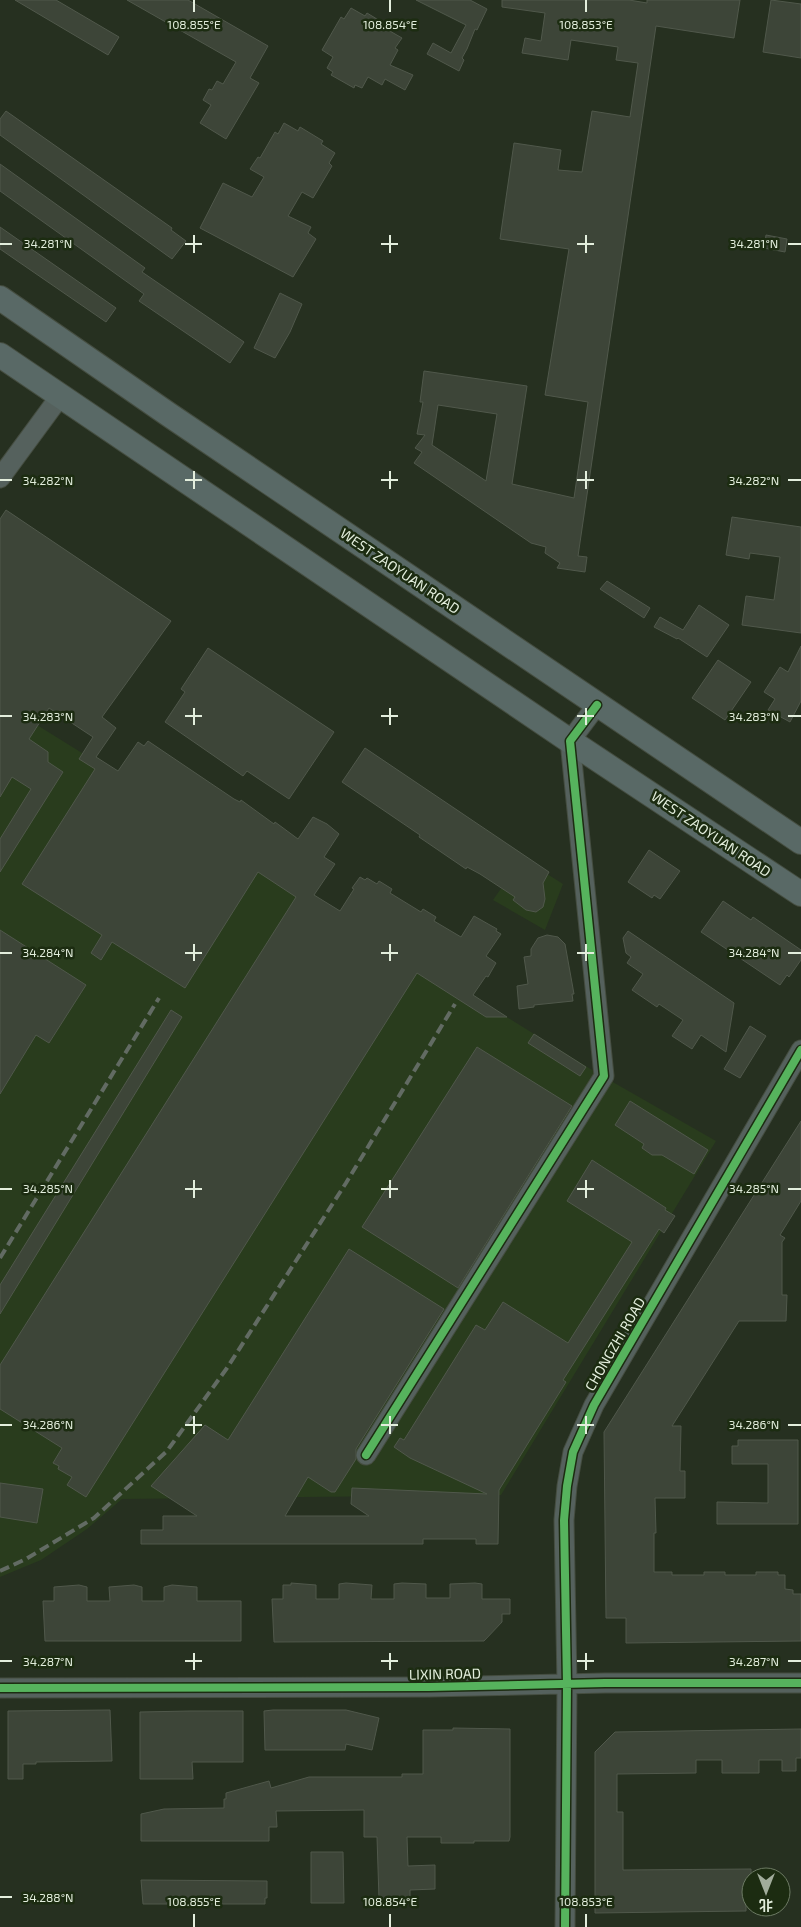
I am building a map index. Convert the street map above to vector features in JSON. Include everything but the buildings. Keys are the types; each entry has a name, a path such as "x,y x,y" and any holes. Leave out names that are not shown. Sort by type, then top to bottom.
{"main road":[{"name":"WEST ZAOYUAN ROAD","path":"0,298 801,842"},
{"name":"WEST ZAOYUAN ROAD","path":"0,355 570,742 801,894"}],"street":[{"path":"0,478 61,395"},
{"path":"366,1455 604,1076 570,742 597,705"},
{"name":"CHONGZHI ROAD","path":"565,1927 567,1684 564,1520 573,1452 594,1406 801,1050"},
{"name":"LIXIN ROAD","path":"0,1688 420,1687 801,1683"}],"shaded area":[{"path":"0,702 597,1073 716,1141 501,1495 122,1499 87,1529 41,1560 0,1577"},
{"path":"522,858 563,884 545,930 493,900"}],"railway":[{"path":"0,1258 159,998"},
{"path":"0,1571 26,1559 94,1518 167,1451 227,1368 346,1183 455,1004"}],"cycle path":[{"path":"366,1455 604,1076 570,741 597,705"},
{"path":"565,1927 567,1684 564,1520 573,1452 594,1405 801,1050"},
{"path":"0,1688 429,1687 605,1683 801,1683"}]}
